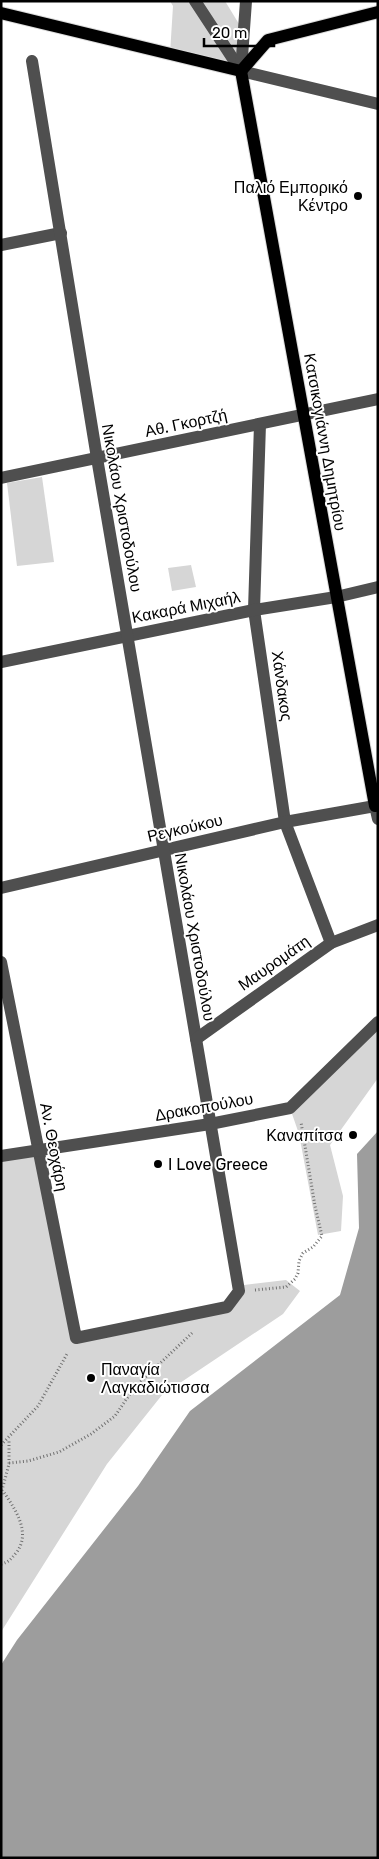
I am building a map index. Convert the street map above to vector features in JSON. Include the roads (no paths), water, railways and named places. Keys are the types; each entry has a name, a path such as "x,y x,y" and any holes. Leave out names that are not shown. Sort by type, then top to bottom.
{"main road":[{"path":"1,13 241,71 268,40 378,12"},
{"name":"Κατσικογιάννη Δημητρίου","path":"241,71 336,596 376,805"}],"street":[{"path":"196,1 241,71 378,104"},
{"path":"241,71 246,1"},
{"name":"Νικολάου Χριστοδούλου","path":"32,61 97,458 239,1291 227,1307 195,1314"},
{"path":"1,245 60,233"},
{"name":"Αθ. Γκορτζή","path":"1,478 378,399"},
{"name":"Χάνδακος","path":"260,424 254,610 286,822 331,943"},
{"name":"Κακαρά Μιχαήλ","path":"1,662 254,610 378,587"},
{"name":"Κατσικογιάννη Δημητρίου","path":"376,805 378,820"},
{"name":"Ρεγκούκου","path":"1,888 286,822 376,805"},
{"name":"Μαυρομάτη","path":"196,1039 331,943 378,925"},
{"name":"Αν. Θεοχάρη","path":"1,962 6,1010 76,1338 195,1314"},
{"name":"Δρακοπούλου","path":"1,1156 210,1124 290,1108 378,1022"}],"place":[{"name":"Παλιό Εμπορικό Κέντρο","path":"358,196"},
{"name":"Καναπίτσα","path":"353,1135"},
{"name":"I Love Greece","path":"158,1164"},
{"name":"Παναγία Λαγκαδιώτισσα","path":"91,1378"}]}
